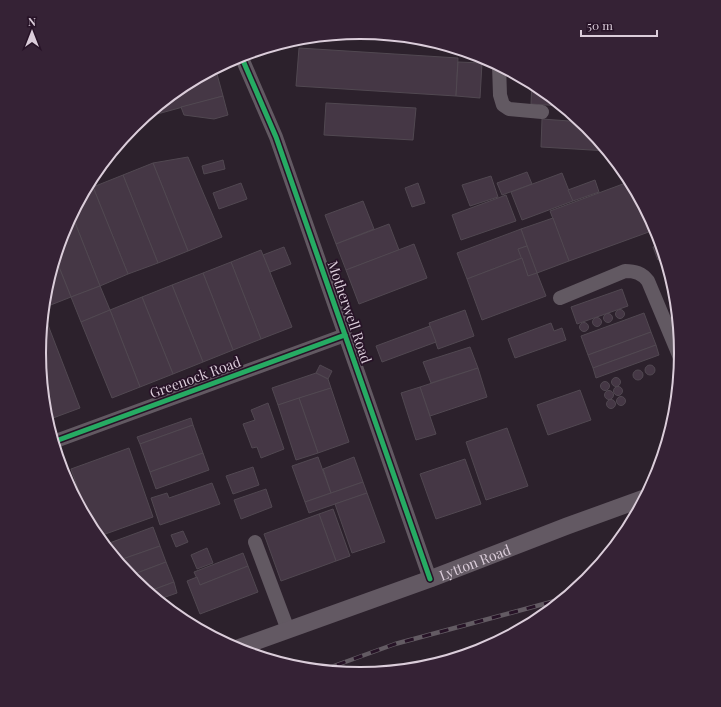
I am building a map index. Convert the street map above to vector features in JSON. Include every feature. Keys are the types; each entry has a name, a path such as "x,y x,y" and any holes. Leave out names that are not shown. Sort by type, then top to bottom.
{"main road":[{"name":"Lytton Road","path":"244,646 430,579 639,499"}],"street":[{"name":"Motherwell Road","path":"243,62 276,137 430,579"},
{"path":"499,71 500,95 503,105 509,109 542,112"},
{"path":"560,298 625,271 639,273 648,281 675,345"},
{"name":"Greenock Road","path":"58,440 345,335"},
{"path":"255,542 288,630"}],"building":[{"path":"299,48 458,58 456,96 296,86"},
{"path":"458,62 482,63 480,98 456,96"},
{"path":"217,74 223,96 157,114 186,92"},
{"path":"532,90 554,105 531,104"},
{"path":"223,96 228,115 214,119 184,115 181,107"},
{"path":"326,103 416,108 413,140 324,135"},
{"path":"542,119 573,121 601,151 541,147"},
{"path":"188,157 222,237 188,251 153,163"},
{"path":"223,160 225,169 204,174 202,166"},
{"path":"153,163 188,251 158,263 123,175"},
{"path":"527,172 532,184 502,195 497,183"},
{"path":"562,173 573,201 522,220 511,192"},
{"path":"123,175 158,263 128,274 94,187"},
{"path":"491,176 498,197 470,206 462,185"},
{"path":"595,180 599,192 573,201 568,190"},
{"path":"241,183 247,199 219,209 213,193"},
{"path":"418,183 425,203 412,207 405,188"},
{"path":"625,183 643,214 650,231 569,261 550,211"},
{"path":"93,188 128,274 100,286 75,222"},
{"path":"506,195 516,221 461,240 452,215"},
{"path":"363,201 374,229 336,244 325,215"},
{"path":"553,218 569,261 537,273 521,229"},
{"path":"75,222 100,286 71,297 59,266"},
{"path":"389,224 399,250 346,270 336,244"},
{"path":"521,229 527,246 518,249 522,258 467,279 457,253"},
{"path":"414,244 427,278 359,304 346,270"},
{"path":"527,246 537,273 528,276 518,249"},
{"path":"656,246 660,259 658,260 653,247"},
{"path":"284,247 291,264 270,272 263,255"},
{"path":"261,250 292,327 261,339 231,262"},
{"path":"522,258 528,276 537,273 546,296 482,320 467,279"},
{"path":"231,262 261,339 233,350 203,273"},
{"path":"59,266 71,297 50,305"},
{"path":"203,273 233,350 203,362 172,285"},
{"path":"172,285 203,362 173,374 142,297"},
{"path":"100,286 110,310 81,322 71,297"},
{"path":"622,289 628,306 577,324 571,307"},
{"path":"142,297 173,374 140,387 110,310"},
{"path":"110,310 140,387 112,398 81,322"},
{"path":"465,310 474,336 438,349 429,323"},
{"path":"618,310 622,310 624,314 622,318 618,318 616,316 616,312"},
{"path":"644,313 651,332 588,355 581,336"},
{"path":"606,314 610,314 612,318 610,322 606,322 604,320 604,316"},
{"path":"595,318 599,318 601,322 599,326 595,326 593,324 593,320"},
{"path":"551,323 554,331 562,328 566,340 515,358 508,339"},
{"path":"582,323 586,323 588,327 586,331 582,331 580,329 580,325"},
{"path":"48,324 80,408 53,418 47,374 46,354"},
{"path":"430,326 436,342 382,362 376,346"},
{"path":"651,332 656,345 593,368 588,355"},
{"path":"656,345 659,355 596,378 593,368"},
{"path":"470,347 478,368 431,383 423,362"},
{"path":"320,365 332,371 328,379 316,373"},
{"path":"648,365 652,365 654,366 654,374 648,375 645,372 645,368"},
{"path":"478,368 487,397 430,416 420,387"},
{"path":"636,370 640,370 642,371 642,379 636,380 633,377 633,373"},
{"path":"316,373 328,379 331,388 278,405 272,388"},
{"path":"614,378 618,378 620,382 618,386 614,386 612,384 612,380"},
{"path":"603,382 607,382 609,386 607,390 603,390 601,388 601,384"},
{"path":"420,387 436,434 416,440 401,393"},
{"path":"616,387 620,387 622,391 620,395 616,395 614,393 614,389"},
{"path":"331,388 349,442 318,453 299,398"},
{"path":"580,390 591,420 548,435 537,405"},
{"path":"607,391 611,391 613,395 611,399 607,399 605,397 605,393"},
{"path":"619,397 623,397 625,401 623,405 619,405 617,403 617,399"},
{"path":"299,398 318,453 296,460 278,405"},
{"path":"609,400 613,400 615,404 613,408 609,408 607,406 607,402"},
{"path":"268,403 284,449 261,458 257,447 252,448 243,424 255,420 251,410"},
{"path":"191,418 193,425 140,444 137,437"},
{"path":"193,425 203,453 150,472 140,444"},
{"path":"507,428 528,486 486,500 466,442"},
{"path":"129,448 153,517 104,535 83,501 71,469"},
{"path":"203,453 209,470 156,489 150,472"},
{"path":"318,457 331,493 305,502 292,466"},
{"path":"354,457 363,482 331,493 323,469"},
{"path":"465,459 481,504 436,519 420,474"},
{"path":"253,467 259,485 233,494 226,476"},
{"path":"363,482 367,493 309,513 305,502"},
{"path":"212,483 220,504 160,525 151,498 167,493 169,498"},
{"path":"266,489 272,507 241,519 234,500"},
{"path":"367,493 385,542 352,553 335,504"},
{"path":"333,509 350,556 336,561 319,514"},
{"path":"319,514 336,561 281,581 264,534"},
{"path":"153,527 160,546 122,559 110,543"},
{"path":"183,531 188,542 176,547 171,535"},
{"path":"160,546 166,562 136,573 122,559"},
{"path":"207,548 213,563 197,569 191,555"},
{"path":"243,553 248,566 200,585 194,572"},
{"path":"166,562 174,582 153,590 136,573"},
{"path":"248,566 258,592 200,614 187,581 197,577 200,585"},
{"path":"174,582 177,593 163,598 153,590"}],"railway":[{"path":"333,666 395,644 554,601"}],"cycle path":[{"path":"243,62 276,137 430,579"},
{"path":"58,440 345,335"}]}
